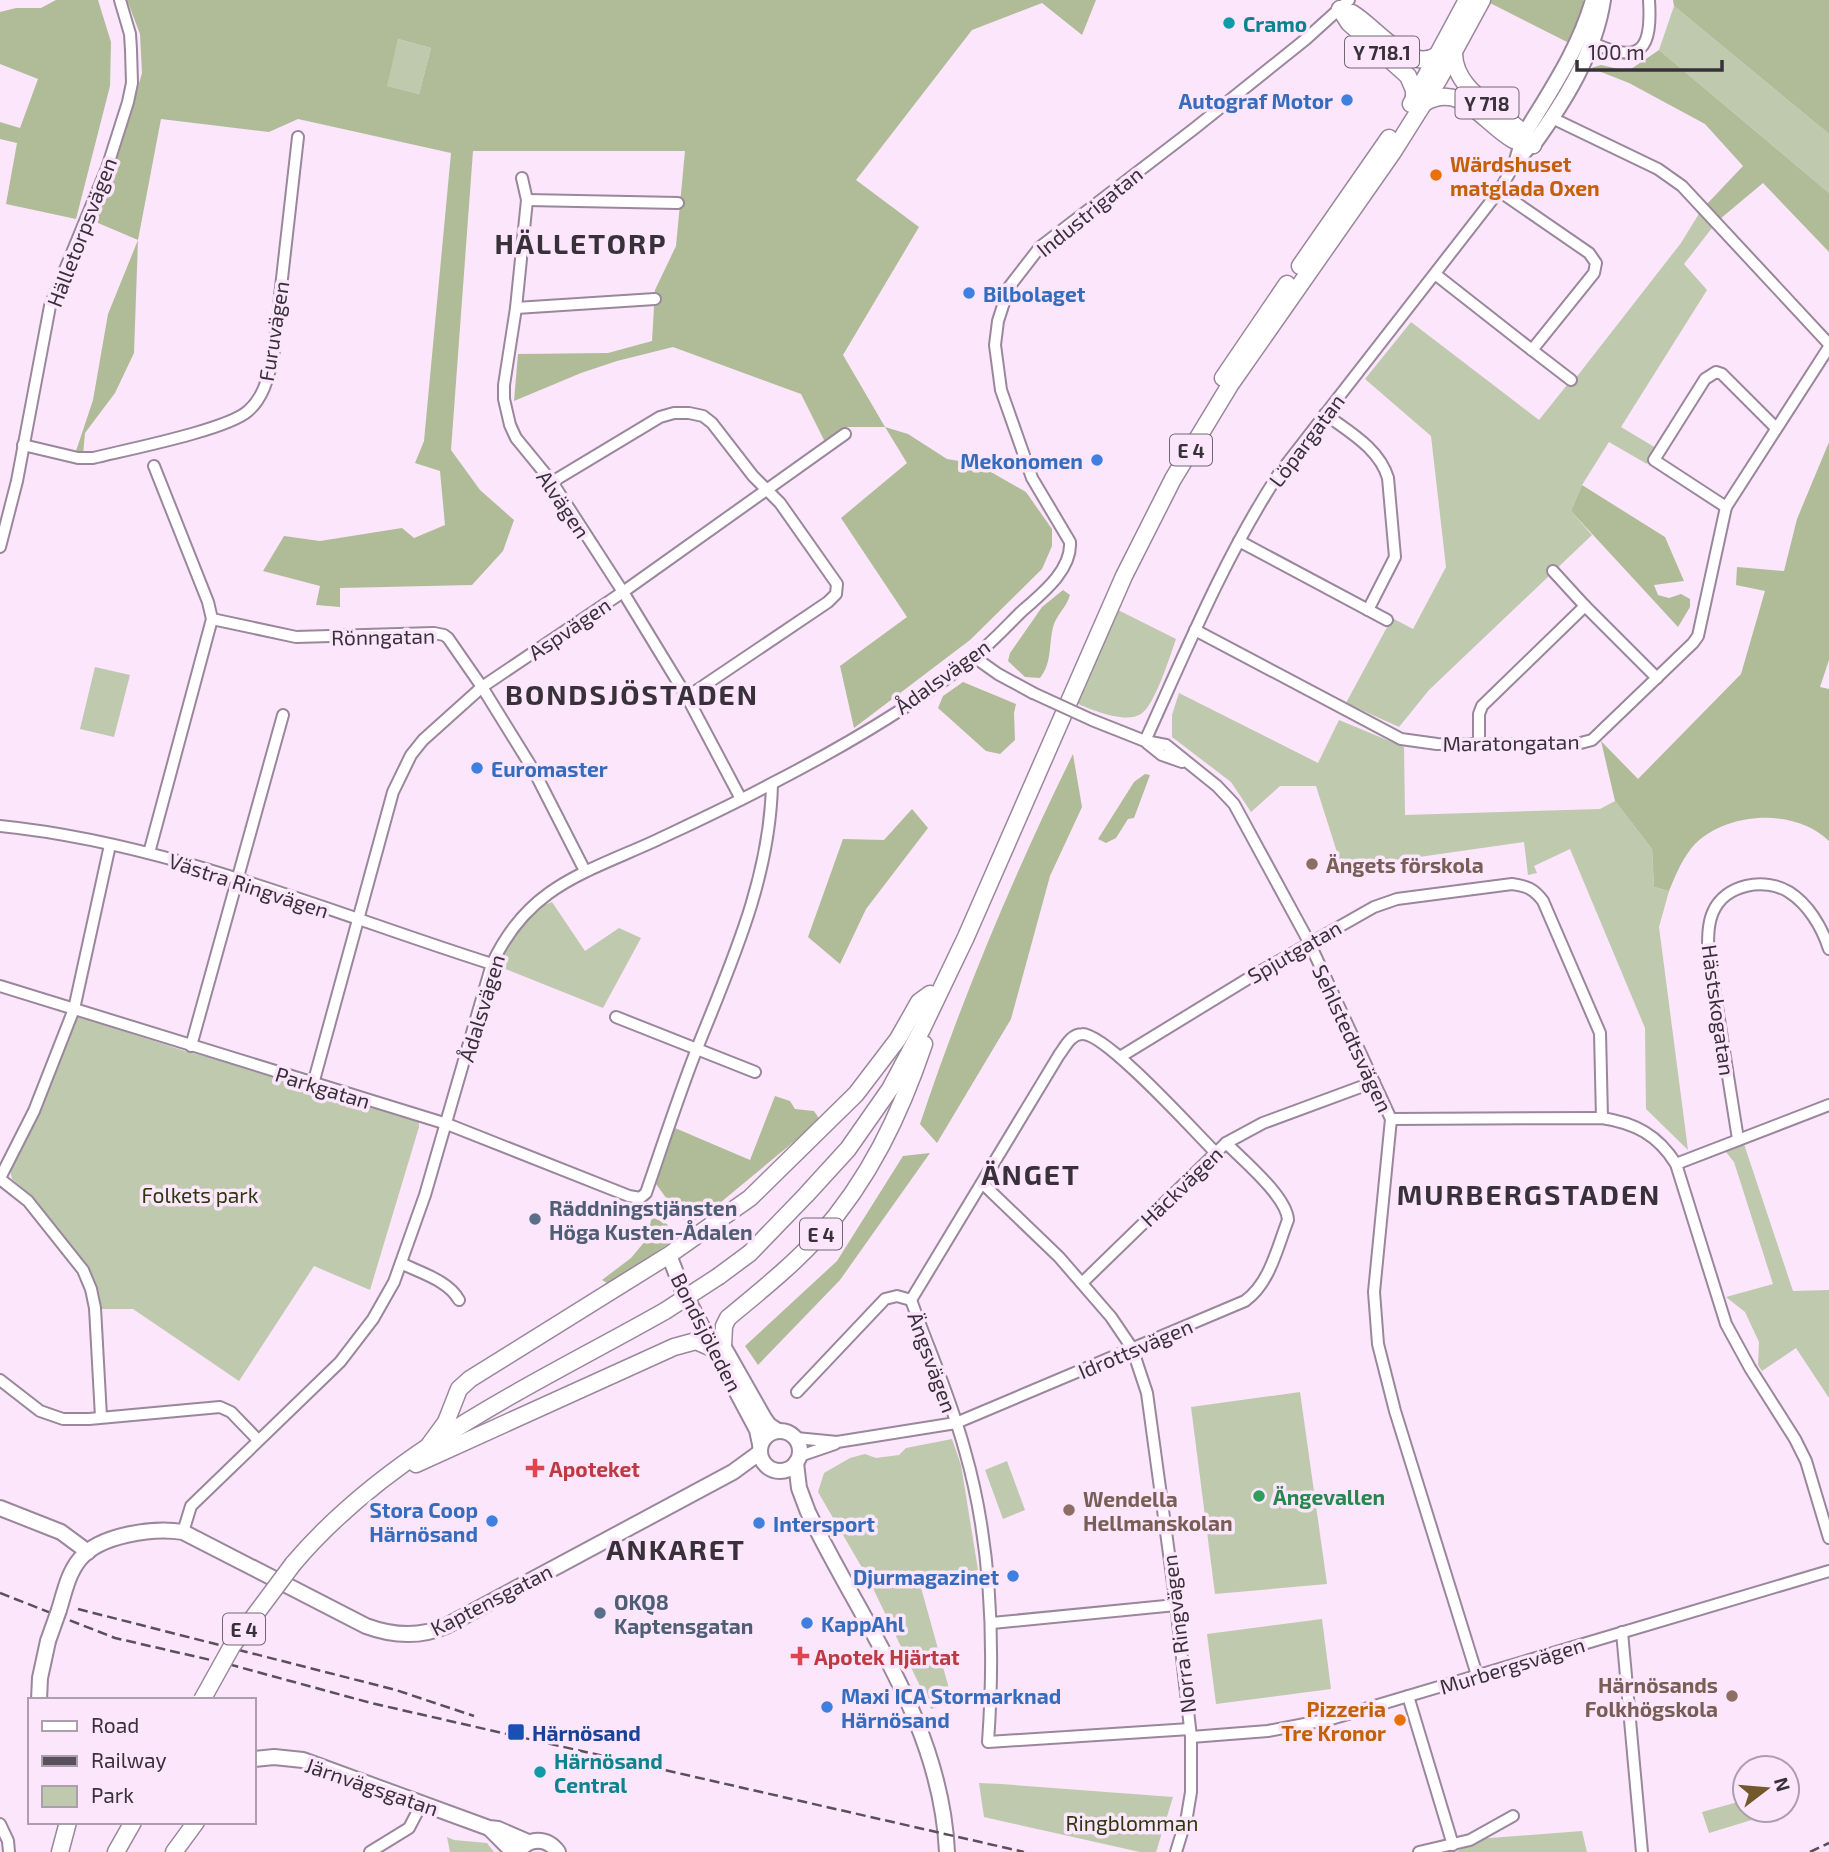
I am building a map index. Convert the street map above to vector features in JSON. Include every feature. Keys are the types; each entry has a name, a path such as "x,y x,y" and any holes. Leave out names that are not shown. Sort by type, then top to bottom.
{"highway":[{"name":"E 4","path":"1446,54 1467,0"},
{"name":"E 4","path":"203,1698 232,1646 293,1564 324,1530 388,1476 466,1422 665,1311 719,1276 750,1253 848,1149 901,1071 929,1014 966,937 1124,576 1167,491 1230,385 1365,194 1446,54 1482,0"},
{"name":"Y 718.1","path":"1340,3 1407,57 1426,61 1446,54"},
{"name":"Y 718.1","path":"1340,3 1349,23 1408,76 1419,101"},
{"name":"Y 718","path":"1446,54 1466,87 1526,140"},
{"name":"Y 718","path":"1419,101 1452,96 1526,140"},
{"name":"E 4","path":"806,1195 878,1090 930,994 1121,559 1157,488 1230,366 1381,150 1419,101"},
{"name":"E 4","path":"428,1448 446,1422 459,1389 470,1379 731,1214 790,1162 856,1094 898,1039 919,1002 930,994"},
{"name":"E 4","path":"388,1476 674,1347 696,1341 718,1348 728,1318 818,1237 866,1175 887,1138 918,1062 927,1035 929,1014"},
{"path":"60,1852 67,1824"},
{"path":"116,1852 131,1824"},
{"path":"174,1852 195,1824"}],"main road":[{"name":"Y 718","path":"1526,140 1570,59 1586,24 1593,0"},
{"name":"Y 718","path":"1526,140 1552,118 1594,43 1603,0"},
{"name":"Bondsjöleden","path":"669,1255 683,1291 718,1348 764,1418 778,1431"},
{"name":"Bondsjöleden","path":"718,1348 757,1430 760,1449"},
{"path":"808,1512 776,1470 764,1464 760,1449 766,1436 778,1431 787,1432 796,1437 800,1445 799,1488 808,1512 909,1702 920,1729 933,1770 945,1827 947,1852"},
{"name":"Kaptensgatan","path":"88,1552 125,1536 172,1530 183,1532 366,1626 386,1634 420,1634 446,1626 733,1472 760,1449"},
{"path":"776,1470 787,1469 798,1459"},
{"name":"Kaptensgatan","path":"733,1472 776,1470"},
{"path":"0,1508 61,1532 88,1552 74,1568 48,1641 40,1678 39,1698"},
{"name":"Järnvägsgatan","path":"256,1759 274,1757 303,1760 498,1829 523,1847 543,1840 561,1851"},
{"name":"Järnvägsgatan","path":"489,1828 513,1852"}],"street":[{"name":"Hälletorpsvägen","path":"0,547 17,481 50,306 107,168 128,102 132,83 131,50 120,0"},
{"path":"1594,43 1626,54 1636,51 1649,35 1650,0"},
{"name":"Industrigatan","path":"1067,535 1032,478 1001,390 995,345 998,321 1009,287 1028,260 1046,242 1195,128 1340,3"},
{"name":"Maratongatan","path":"1195,630 1401,739 1437,744 1573,745 1592,740 1698,636 1726,507 1829,345 1682,186 1658,169 1552,118"},
{"name":"Furuvägen","path":"23,445 78,458 93,458 224,424 247,412 256,403 268,378 272,358 299,137"},
{"name":"Löpargatan","path":"1145,741 1239,541 1278,475 1499,191 1526,140"},
{"name":"Alvägen","path":"522,178 527,200 516,308 504,385 506,413 516,438 552,482 687,697 741,799"},
{"path":"1499,191 1589,253 1595,263 1594,273 1532,350"},
{"path":"527,200 678,203"},
{"path":"1435,274 1570,380"},
{"path":"516,308 655,299"},
{"path":"1726,507 1654,460 1698,391 1710,374 1716,372 1722,374 1776,428"},
{"path":"552,482 660,417 688,412 703,416 712,423 753,476 780,503 837,584 836,594 687,697"},
{"path":"1325,414 1376,454 1388,478 1395,557 1368,610"},
{"name":"Aspvägen","path":"313,1084 393,792 403,769 423,740 482,687 623,592 845,434"},
{"path":"149,853 212,620 208,602 154,466"},
{"name":"Ådalsvägen","path":"183,1532 191,1506 316,1387 358,1340 385,1300 401,1264 447,1124 492,964 503,941 526,911 552,890 585,871 656,841 772,784 891,715 974,657 1030,604 1066,564 1071,554 1067,535"},
{"path":"1239,541 1387,620"},
{"path":"1553,571 1657,678"},
{"path":"1479,743 1479,713 1482,706 1585,606"},
{"name":"Rönngatan","path":"212,620 303,638 439,633 444,635 454,645 482,687 534,771 585,871"},
{"name":"Sehlstedtsvägen","path":"974,657 1032,693 1145,741 1166,745 1217,786 1234,804 1309,942 1391,1119 1374,1282 1378,1343 1395,1411 1477,1675"},
{"path":"191,1046 283,715"},
{"path":"697,1049 746,928 757,889 771,812 772,784"},
{"name":"Västra Ringvägen","path":"0,827 39,830 149,853 237,878 492,964"},
{"path":"101,1417 95,1308 83,1270 29,1201 0,1179 34,1111 74,1009 110,845"},
{"name":"Spjutgatan","path":"1120,1057 1309,942 1374,907 1398,899 1512,884 1526,886 1536,892 1543,901 1600,1033 1602,1118"},
{"name":"Hästskogatan","path":"1738,1139 1708,950 1713,913 1722,901 1739,888 1763,884 1774,886 1794,896 1810,913 1829,949"},
{"name":"Parkgatan","path":"0,986 447,1124 629,1196 642,1197 646,1193 697,1049"},
{"path":"616,1017 755,1072"},
{"name":"Ängsvägen","path":"988,1742 993,1670 992,1623 980,1519 972,1475 956,1423 911,1300 1072,1037 1080,1033 1090,1036 1120,1057"},
{"path":"1120,1057 1214,1152"},
{"name":"Häckvägen","path":"1083,1282 1226,1143 1264,1123 1374,1082"},
{"path":"1676,1164 1829,1105"},
{"path":"1391,1119 1602,1118 1623,1121 1641,1128 1667,1150 1676,1164 1726,1324 1750,1368 1793,1433 1806,1461 1829,1538"},
{"name":"Idrottsvägen","path":"798,1459 837,1442 956,1423 1245,1301 1255,1294 1269,1271 1288,1220 1287,1212 1280,1200 1226,1143"},
{"name":"Norra Ringvägen","path":"982,1183 1083,1282 1132,1348 1142,1377 1151,1413 1190,1733 1191,1793 1176,1852"},
{"path":"401,1264 436,1279 459,1300"},
{"path":"797,1392 885,1299 897,1296 911,1300"},
{"path":"0,1380 23,1400 52,1416 75,1420 220,1407 232,1412 258,1440"},
{"name":"Idrottsvägen","path":"796,1437 837,1442"},
{"name":"Murbergsvägen","path":"988,1742 1268,1731 1331,1719 1829,1571"},
{"path":"992,1623 1176,1605"},
{"path":"1622,1632 1642,1852"},
{"path":"1408,1696 1453,1845"},
{"path":"370,1852 409,1828 422,1803"},
{"path":"1419,1852 1470,1840 1513,1816"},
{"path":"0,1824 8,1840 9,1852"}],"green space":[{"path":"56,0 98,0 111,42 110,86 76,219 6,204 17,143 0,139 0,122 20,128 38,79 0,64 0,12 16,8 41,8"},
{"path":"127,0 1096,0 1082,35 1042,3 972,30 856,180 919,227 843,355 885,427 845,427 825,442 801,394 673,347 581,373 514,401 518,354 608,353 652,341 655,290 676,246 685,151 473,151 451,450 480,490 514,520 503,551 472,585 340,588 340,607 316,605 320,586 263,571 284,536 320,541 402,528 414,538 445,525 440,471 415,463 424,441 451,153 298,119 269,132 161,119 138,240 91,220 132,109 142,73 140,34","holes":["398,39 431,48 419,94 387,86"]},
{"path":"1491,0 1583,0 1583,4 1571,44 1490,3"},
{"path":"1673,0 1829,0 1829,134 1674,6"},
{"path":"1674,6 1829,134 1829,193 1659,50"},
{"path":"398,39 431,48 419,94 386,86"},
{"path":"1659,50 1829,193 1829,252 1763,183 1720,219 1707,204 1743,166 1705,124 1629,83 1591,68 1601,65 1628,71"},
{"path":"1700,212 1712,228 1684,264 1707,290 1621,427 1656,448 1647,464 1609,442 1582,485 1571,511 1592,535 1429,690 1399,727 1346,703 1392,618 1413,629 1446,567 1431,436 1365,379 1411,322 1539,420 1575,379 1681,243"},
{"path":"138,240 134,353 115,393 85,433 83,455 76,451 93,400 108,314"},
{"path":"885,427 908,434 947,459 977,464 1026,492 1052,529 1052,546 1042,569 970,640 854,728 840,666 907,617 841,518 907,463"},
{"path":"1829,442 1829,660 1820,687 1829,689 1829,841 1815,830 1799,823 1781,819 1743,820 1709,833 1695,844 1683,860 1669,891 1654,887 1652,849 1615,801 1601,741 1638,779 1741,674 1765,591 1736,585 1737,567 1784,571 1797,519"},
{"path":"1582,485 1665,537 1684,581 1654,585 1658,595 1669,598 1681,594 1690,599 1690,607 1678,627 1571,511"},
{"path":"1063,590 1070,595 1054,624 1049,659 1044,672 1040,678 1025,677 1008,661 1010,653 1042,607"},
{"path":"1118,610 1176,639 1152,701 1141,714 1134,717 1108,715 1076,703"},
{"path":"95,667 130,675 114,737 80,729"},
{"path":"963,682 1016,704 1015,740 1000,754 986,751 938,708 943,696"},
{"path":"1179,693 1318,763 1339,720 1404,747 1405,815 1600,809 1615,801 1652,849 1654,887 1669,891 1659,927 1688,1150 1646,1109 1645,1028 1570,849 1534,866 1537,873 1528,875 1524,842 1342,868 1316,786 1280,786 1251,812 1231,782 1172,737 1172,715"},
{"path":"1073,754 1082,807 1050,876 1011,1019 937,1143 920,1124 936,1077 990,937"},
{"path":"1145,774 1150,775 1134,818 1128,819 1116,838 1106,843 1098,839 1134,782"},
{"path":"912,809 928,828 866,909 840,964 808,937 843,839 884,840"},
{"path":"552,902 585,951 619,928 641,938 603,1008 503,968 500,955 508,940 535,909"},
{"name":"Folkets park","path":"77,1016 419,1121 370,1290 314,1266 239,1381 133,1309 100,1309 99,1292 90,1273 27,1192 12,1179 10,1170 56,1070"},
{"path":"775,1096 790,1101 795,1109 814,1111 820,1120 709,1212 689,1224 680,1217 656,1184 675,1128 750,1160"},
{"path":"1746,1130 1744,1144 1793,1291 1829,1290 1829,1398 1796,1348 1762,1371 1758,1365 1759,1342 1745,1312 1726,1297 1773,1284 1734,1162 1722,1147 1737,1141"},
{"path":"930,1153 840,1280 758,1365 745,1346 837,1261 903,1156"},
{"path":"652,1217 667,1224 675,1239 628,1272 607,1283 602,1280 631,1258 646,1240"},
{"name":"Ängevallen","path":"1300,1392 1327,1584 1215,1594 1191,1407"},
{"path":"952,1439 961,1465 978,1570 920,1584 953,1703 931,1709 868,1578 818,1492 824,1473 850,1458 865,1454 876,1458 899,1455 906,1448"},
{"path":"1007,1461 1025,1510 1003,1519 985,1470"},
{"path":"1322,1619 1331,1689 1216,1704 1207,1634"},
{"name":"Ringblomman","path":"979,1783 1173,1797 1156,1852 1140,1852 984,1817"},
{"path":"1731,1804 1731,1824 1738,1824 1709,1833 1702,1812"},
{"path":"1582,1831 1587,1852 1456,1852 1476,1839"},
{"path":"447,1837 487,1843 494,1852 450,1852"}],"railway":[{"path":"0,1593 115,1638 228,1664 371,1703 1024,1852"},
{"path":"78,1609 396,1690 474,1716"},
{"path":"1810,1852 1829,1843"}],"place":[{"name":"Cramo","path":"1229,23"},
{"name":"Autograf Motor","path":"1347,100"},
{"name":"Wärdshuset matglada Oxen","path":"1436,175"},
{"name":"Bilbolaget","path":"969,293"},
{"name":"Mekonomen","path":"1097,460"},
{"name":"Euromaster","path":"477,768"},
{"name":"Ängets förskola","path":"1312,864"},
{"name":"Räddningstjänsten Höga Kusten-Ådalen","path":"535,1219"},
{"name":"Apoteket","path":"535,1468"},
{"name":"Ängevallen","path":"1259,1496"},
{"name":"Wendella Hellmanskolan","path":"1069,1510"},
{"name":"Stora Coop Härnösand","path":"492,1521"},
{"name":"Intersport","path":"759,1523"},
{"name":"Djurmagazinet","path":"1013,1576"},
{"name":"OKQ8 Kaptensgatan","path":"600,1613"},
{"name":"KappAhl","path":"807,1623"},
{"name":"Apotek Hjärtat","path":"800,1656"},
{"name":"Härnösands Folkhögskola","path":"1732,1696"},
{"name":"Maxi ICA Stormarknad Härnösand","path":"827,1707"},
{"name":"Pizzeria Tre Kronor","path":"1400,1720"},
{"name":"Härnösand","path":"516,1732"},
{"name":"Härnösand Central","path":"540,1772"}],"district":[{"name":"HÄLLETORP","path":"581,243"},
{"name":"BONDSJÖSTADEN","path":"632,694"},
{"name":"ÄNGET","path":"1031,1174"},
{"name":"MURBERGSTADEN","path":"1529,1194"},
{"name":"ANKARET","path":"676,1549"}]}
